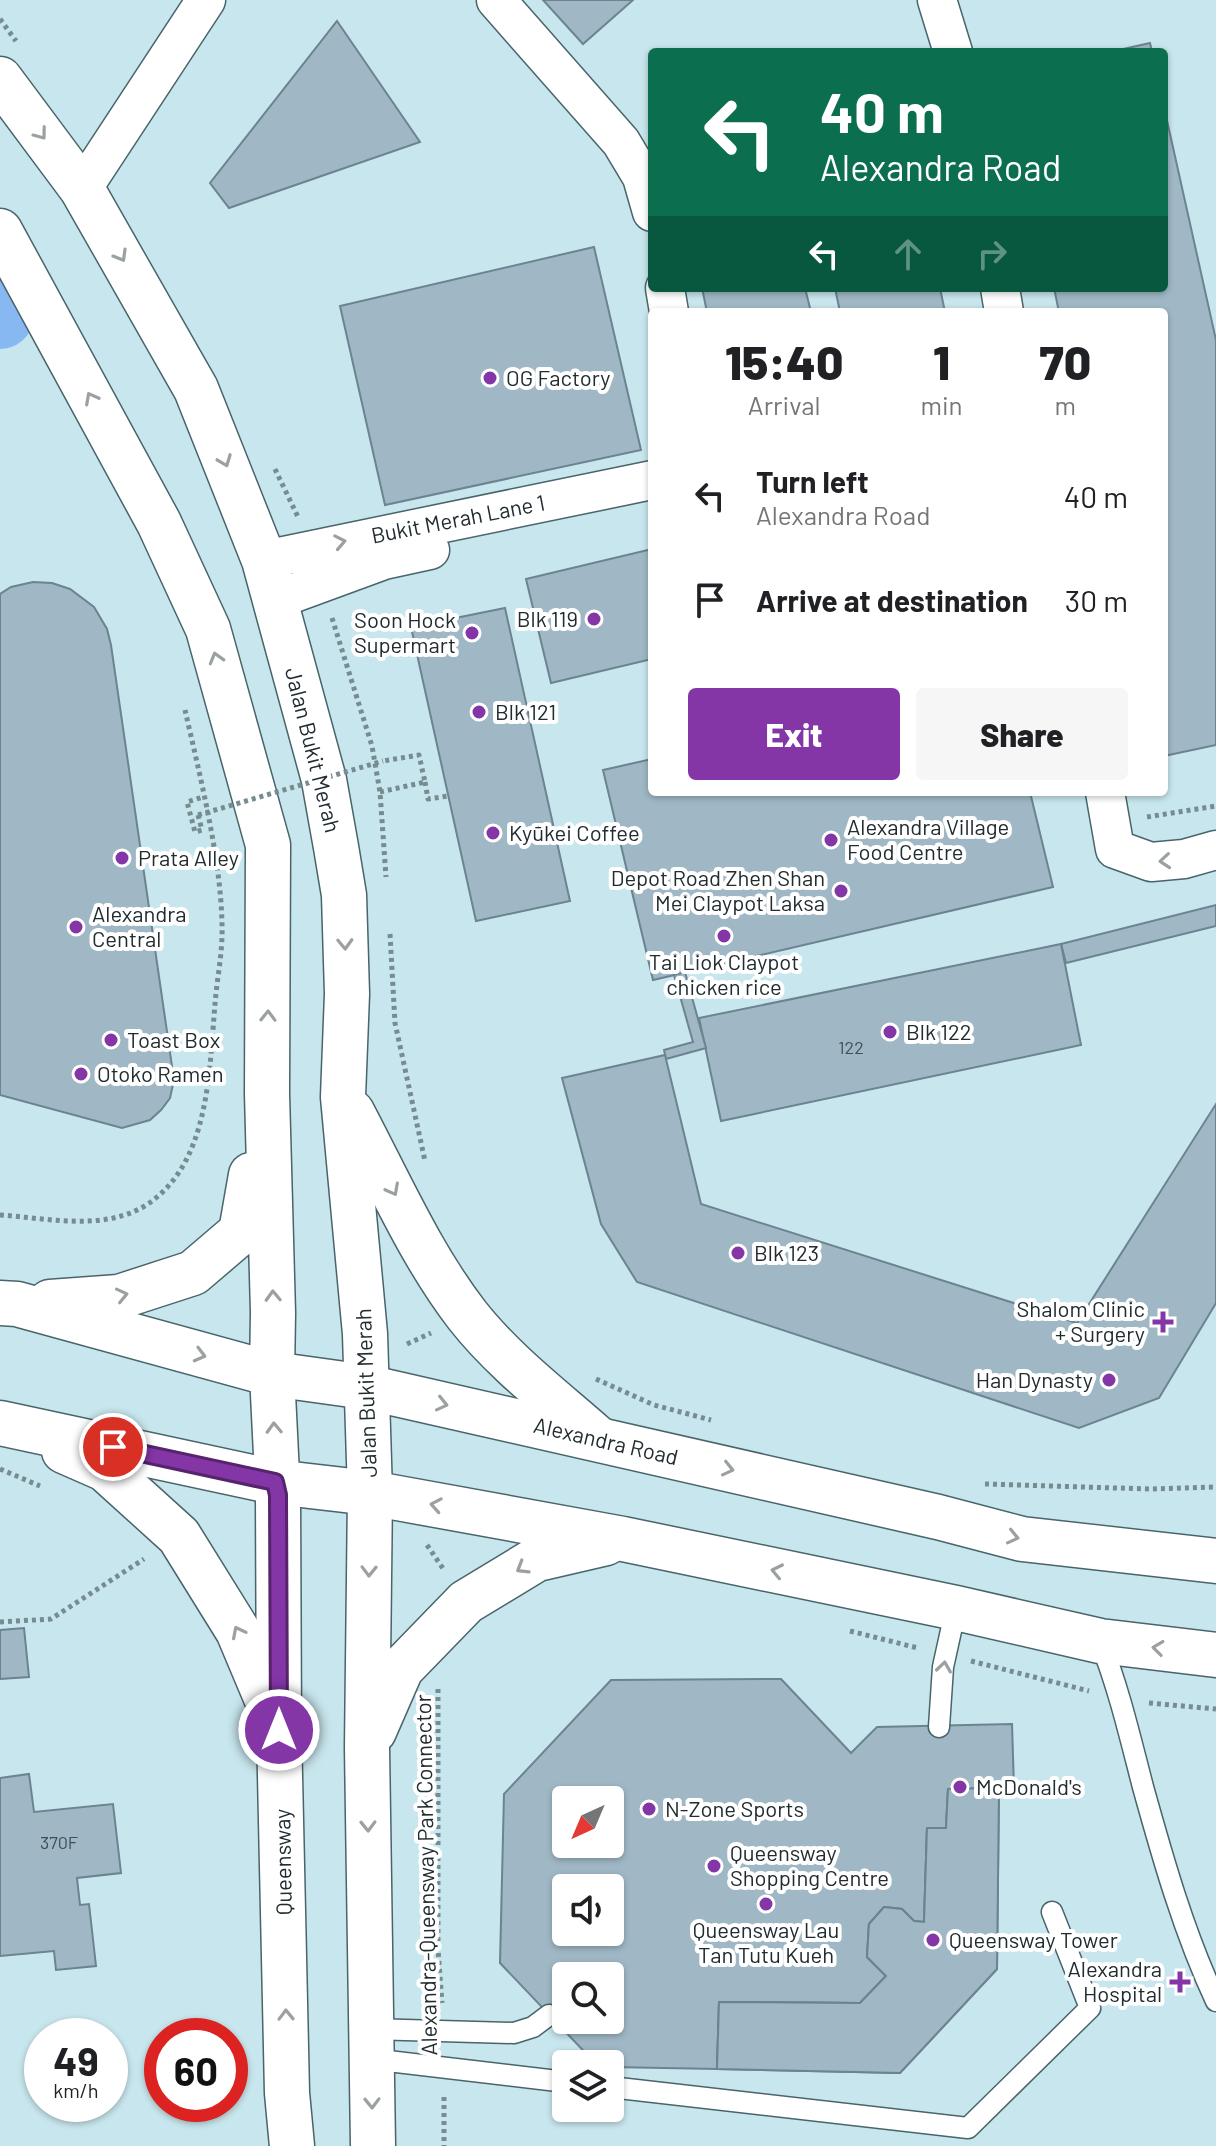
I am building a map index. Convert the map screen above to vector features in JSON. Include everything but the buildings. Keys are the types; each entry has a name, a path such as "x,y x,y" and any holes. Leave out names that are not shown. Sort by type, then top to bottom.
{"main road":[{"name":"Jalan Bukit Merah","path":"0,79 82,189 196,389 269,580 324,780 344,895 347,994 343,1097 365,1334 370,1493"},
{"path":"0,231 159,523 208,629 268,845 267,1094 275,1482"},
{"path":"8,1304 119,1297 193,1273 241,1232 267,1094"},
{"path":"343,1097 435,1267 468,1316 500,1351 598,1439"},
{"name":"Alexandra Road","path":"8,1304 272,1374 366,1387 938,1517 1022,1539 1216,1561"},
{"path":"2,1423 275,1482 370,1493 623,1539 1100,1641 1216,1655"},
{"path":"2,1423 105,1469 179,1536 238,1631 279,1730"},
{"name":"Queensway","path":"275,1482 278,1495 279,1730 287,2093 292,2146"},
{"path":"370,1493 367,1748 373,2146"},
{"path":"367,1748 401,1669 466,1602 537,1559 623,1539"}],"street":[{"path":"82,189 206,0"},
{"path":"496,0 628,151 642,177 648,198"},
{"path":"937,0 952,48"},
{"name":"Bukit Merah Lane 1","path":"269,580 648,481"},
{"name":"Bukit Merah Lane 1","path":"269,580 321,582 384,560 648,502"},
{"path":"1107,807 1115,849 1151,862 1184,859 1216,850"}],"lane":[{"path":"939,1727 945,1654 956,1608"},
{"path":"1100,1641 1122,1700 1159,1845 1205,1978 1216,2001"},
{"path":"624,2089 968,2128 1090,2008 1052,1912"},
{"path":"371,2044 443,2031 514,2033 533,2027 549,2015"},
{"path":"371,2044 444,2068 552,2080"}],"path":[{"path":"321,582 372,746 380,792 386,884"},
{"path":"0,1215 102,1221 122,1216 143,1207 167,1188 191,1151 205,1105 222,926 213,852 203,797 187,802 195,832 202,830 198,815 383,761 419,755 428,799 448,796"},
{"path":"380,792 425,782"},
{"path":"1107,807 1216,806"},
{"path":"389,930 395,1023 428,1174"},
{"path":"589,1374 654,1405 714,1421"},
{"path":"0,1469 41,1486"},
{"path":"979,1483 1150,1489 1216,1487"},
{"path":"134,1549 152,1569"},
{"path":"0,1622 51,1619 144,1559"},
{"path":"841,1629 1122,1700 1216,1709"},
{"name":"Alexandra-Queensway Park Connector","path":"438,1687 438,1949 443,2031"},
{"name":"Alexandra-Queensway Park Connector","path":"444,2068 444,2146"}],"waterway":[{"path":"0,315 7,301"}],"place":[{"name":"OG Factory","path":"490,378"},
{"name":"Blk 119","path":"594,619"},
{"name":"Soon Hock Supermart","path":"472,633"},
{"name":"Blk 121","path":"479,712"},
{"name":"Kyūkei Coffee","path":"493,833"},
{"name":"Alexandra Village Food Centre","path":"831,840"},
{"name":"Prata Alley","path":"122,858"},
{"name":"Depot Road Zhen Shan Mei Claypot Laksa","path":"841,891"},
{"name":"Alexandra Central","path":"76,927"},
{"name":"Tai Liok Claypot chicken rice","path":"724,936"},
{"name":"Blk 122","path":"890,1032"},
{"name":"Toast Box","path":"111,1040"},
{"name":"Otoko Ramen","path":"81,1074"},
{"name":"Blk 123","path":"738,1253"},
{"name":"Shalom Clinic + Surgery","path":"1163,1322"},
{"name":"Han Dynasty","path":"1109,1380"},
{"name":"McDonald's","path":"960,1787"},
{"name":"N-Zone Sports","path":"649,1809"},
{"name":"Queensway Shopping Centre","path":"714,1866"},
{"name":"Queensway Lau Tan Tutu Kueh","path":"766,1904"},
{"name":"Queensway Tower","path":"933,1940"},
{"name":"Alexandra Hospital","path":"1180,1982"}],"route":[{"path":"113,1447 275,1482 278,1495 279,1730"}]}
